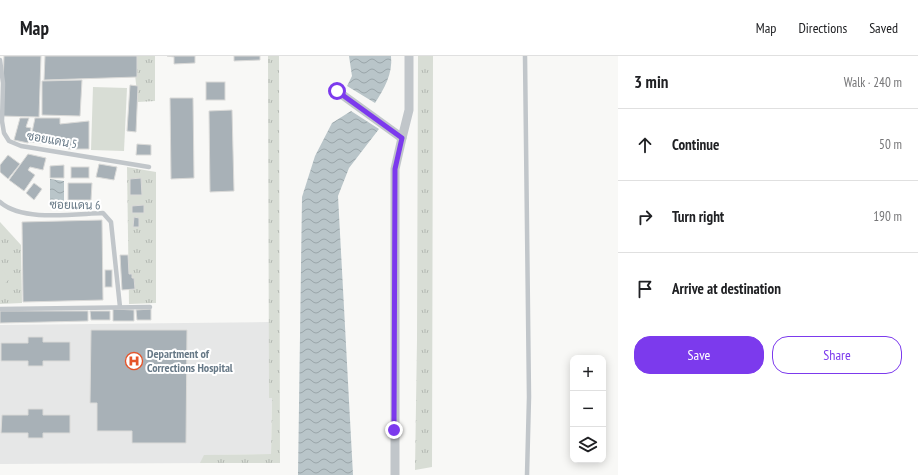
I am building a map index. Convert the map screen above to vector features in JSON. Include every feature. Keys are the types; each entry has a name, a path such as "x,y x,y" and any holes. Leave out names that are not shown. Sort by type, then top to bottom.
{"street":[{"path":"395,475 395,169 409,110 409,56"},
{"path":"337,91 402,138"}],"lane":[{"path":"525,56 529,397 527,475"},
{"name":"ซอยแดน 5","path":"0,60 3,83 2,121 4,133 9,141 21,146 150,167"},
{"name":"ซอยแดน 6","path":"0,202 5,207 26,215 103,213 108,217 111,222 113,236 120,307"},
{"path":"0,309 150,307"}],"shaded area":[{"name":"Department of Corrections Hospital","path":"269,322 269,397 272,398 271,454 213,455 213,463 0,464 0,325"}],"green space":[{"path":"133,56 155,56 155,101 138,102"},
{"path":"268,56 279,56 280,463 200,463 204,455 271,454 272,398 269,398"},
{"path":"418,56 433,56 432,467 415,470 417,340"},
{"path":"93,87 127,88 124,151 91,150"},
{"path":"127,167 156,172 156,303 129,304"},
{"path":"0,222 21,245 22,303 0,304"},
{"path":"0,269 10,278 0,289"}],"water":[{"path":"349,56 391,56 391,69 385,87 375,103 347,86 352,76"},
{"path":"351,111 379,129 349,168 338,196 353,475 298,475 302,197 315,156 332,123"},
{"path":"50,179 64,181 64,205 50,206"}],"building":[{"path":"4,56 41,56 39,117 2,116"},
{"path":"45,56 137,56 137,77 44,80"},
{"path":"167,56 195,56 195,63 174,64 174,57"},
{"path":"234,56 260,56 260,60 234,61"},
{"path":"82,80 80,116 42,115 42,81"},
{"path":"206,82 225,82 225,100 206,100"},
{"path":"130,85 138,86 136,132 127,131"},
{"path":"170,98 193,98 194,178 171,179"},
{"path":"232,110 234,191 210,192 209,111"},
{"path":"20,118 29,118 26,127 31,128 28,143 14,140"},
{"path":"35,118 60,118 60,124 89,121 89,149 68,149 68,140 52,140 51,144 30,142"},
{"path":"137,144 151,145 151,155 136,155"},
{"path":"28,154 46,158 43,170 30,167 28,170 35,175 24,191 9,180"},
{"path":"8,155 20,164 8,179 0,172 0,165"},
{"path":"99,164 117,167 114,180 96,177"},
{"path":"64,165 64,178 50,178 50,166"},
{"path":"71,167 89,167 89,178 71,178"},
{"path":"141,178 142,195 130,195 130,179"},
{"path":"34,183 42,189 34,200 26,193"},
{"path":"68,183 92,183 91,200 68,200"},
{"path":"144,205 144,213 132,213 132,206"},
{"path":"134,217 139,218 139,227 133,227"},
{"path":"102,220 103,300 23,302 22,222"},
{"path":"120,255 128,255 129,274 132,274 132,278 134,278 135,289 122,290"},
{"path":"105,270 112,270 112,287 105,287"},
{"path":"113,309 134,310 134,321 113,321"},
{"path":"151,309 151,320 137,320 136,310"},
{"path":"0,311 88,311 88,321 0,323"},
{"path":"90,311 110,311 110,320 91,320"},
{"path":"91,330 187,330 186,443 132,443 132,431 97,431 97,403 90,403"},
{"path":"28,337 43,337 43,342 70,342 70,361 43,361 43,366 28,366 28,361 1,361 1,343 28,343"},
{"path":"28,409 43,409 43,415 70,415 70,433 43,433 43,438 28,438 28,433 1,433 2,415 28,415"}],"place":[{"name":"Department of Corrections Hospital","path":"134,361"}],"route":[{"path":"337,91 402,138 395,169 394,430"}]}
